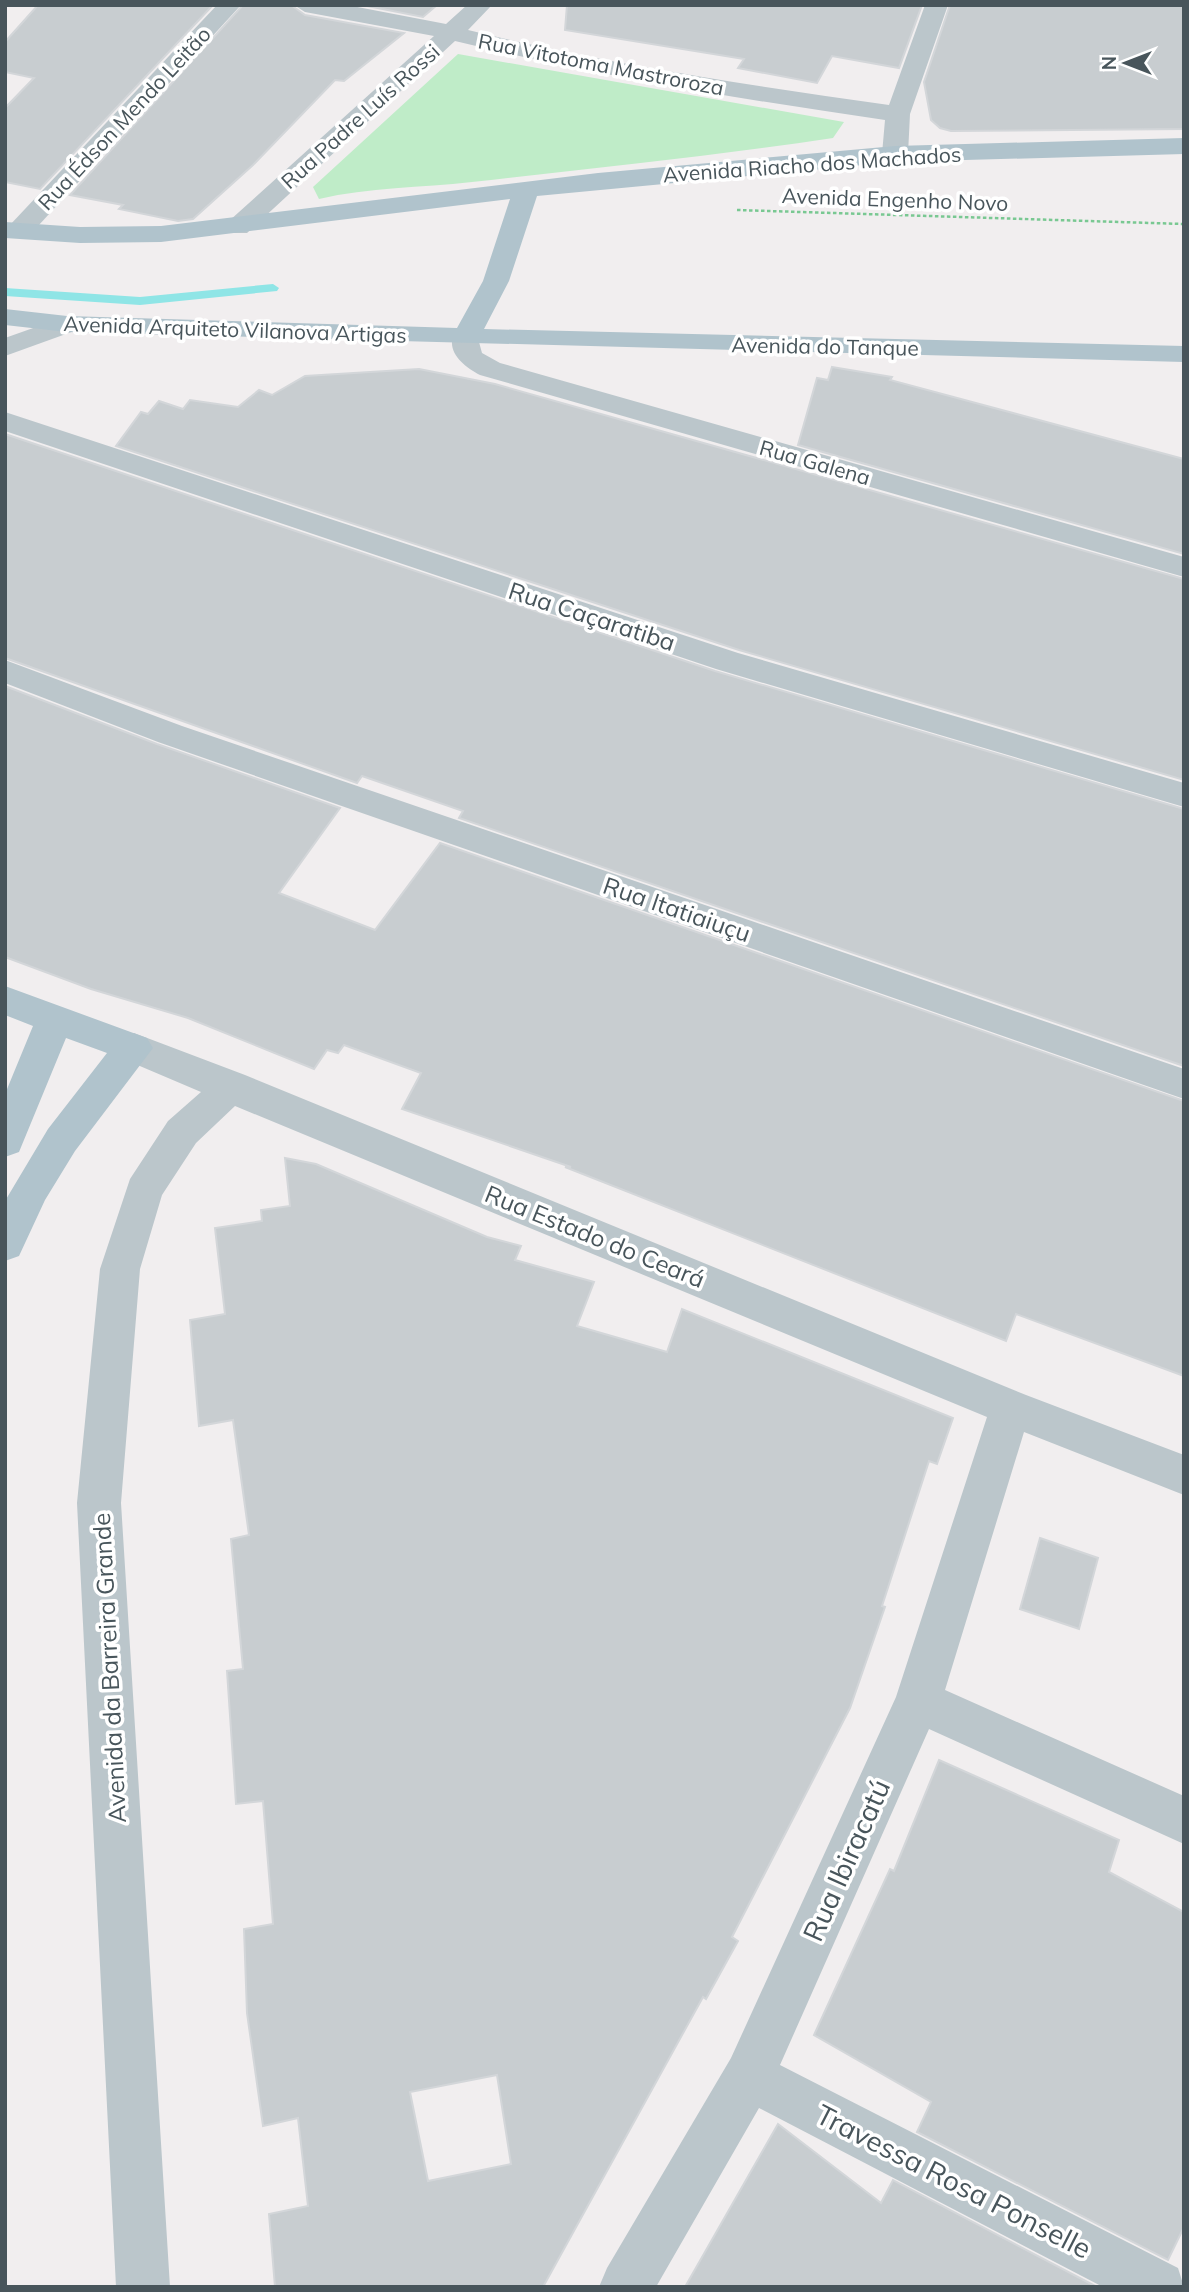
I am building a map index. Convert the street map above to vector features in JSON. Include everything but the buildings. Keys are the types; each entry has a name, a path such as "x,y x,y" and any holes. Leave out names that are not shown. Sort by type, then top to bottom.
{"main road":[{"name":"Avenida Riacho dos Machados","path":"11,231 80,235 162,234 238,227 526,189 895,154 1184,146"},
{"path":"466,337 496,281 526,189"},
{"name":"Avenida Arquiteto Vilanova Artigas","path":"5,317 67,324 466,337"},
{"name":"Avenida do Tanque","path":"466,337 1184,354"},
{"name":"Rua Estado do Ceará","path":"5,1000 134,1048"},
{"path":"5,1141 55,1018"},
{"path":"5,1244 49,1154 134,1048"}],"street":[{"name":"Rua Édson Mendo Leitão","path":"11,231 230,5"},
{"name":"Rua Vitotoma Mastroroza","path":"305,5 451,33 540,55 722,89 898,114"},
{"name":"Rua Padre Luís Rossi","path":"238,227 481,5"},
{"path":"895,154 898,114 937,5"},
{"path":"5,348 67,324"},
{"name":"Rua Galena","path":"466,337 465,347 471,360 491,369 1184,566"},
{"name":"Rua Caçaratiba","path":"5,421 727,661 1184,795"},
{"name":"Rua Itatiaiuçu","path":"5,671 170,734 1184,1084"},
{"name":"Rua Estado do Ceará","path":"134,1048 1011,1408 1184,1475"},
{"name":"Avenida da Barreira Grande","path":"142,2287 99,1503 120,1269 144,1191 182,1132 232,1086"},
{"name":"Rua Ibiracatú","path":"626,2287 749,2076 918,1701 1011,1408"},
{"path":"918,1701 1184,1820"},
{"name":"Travessa Rosa Ponselle","path":"749,2076 1159,2287"}],"path":[{"name":"Avenida Engenho Novo","path":"727,210 1184,224"}],"green space":[{"path":"458,54 844,122 833,138 608,167 357,192 319,199 313,187"}],"waterway":[{"path":"5,292 140,301 273,288"}]}
